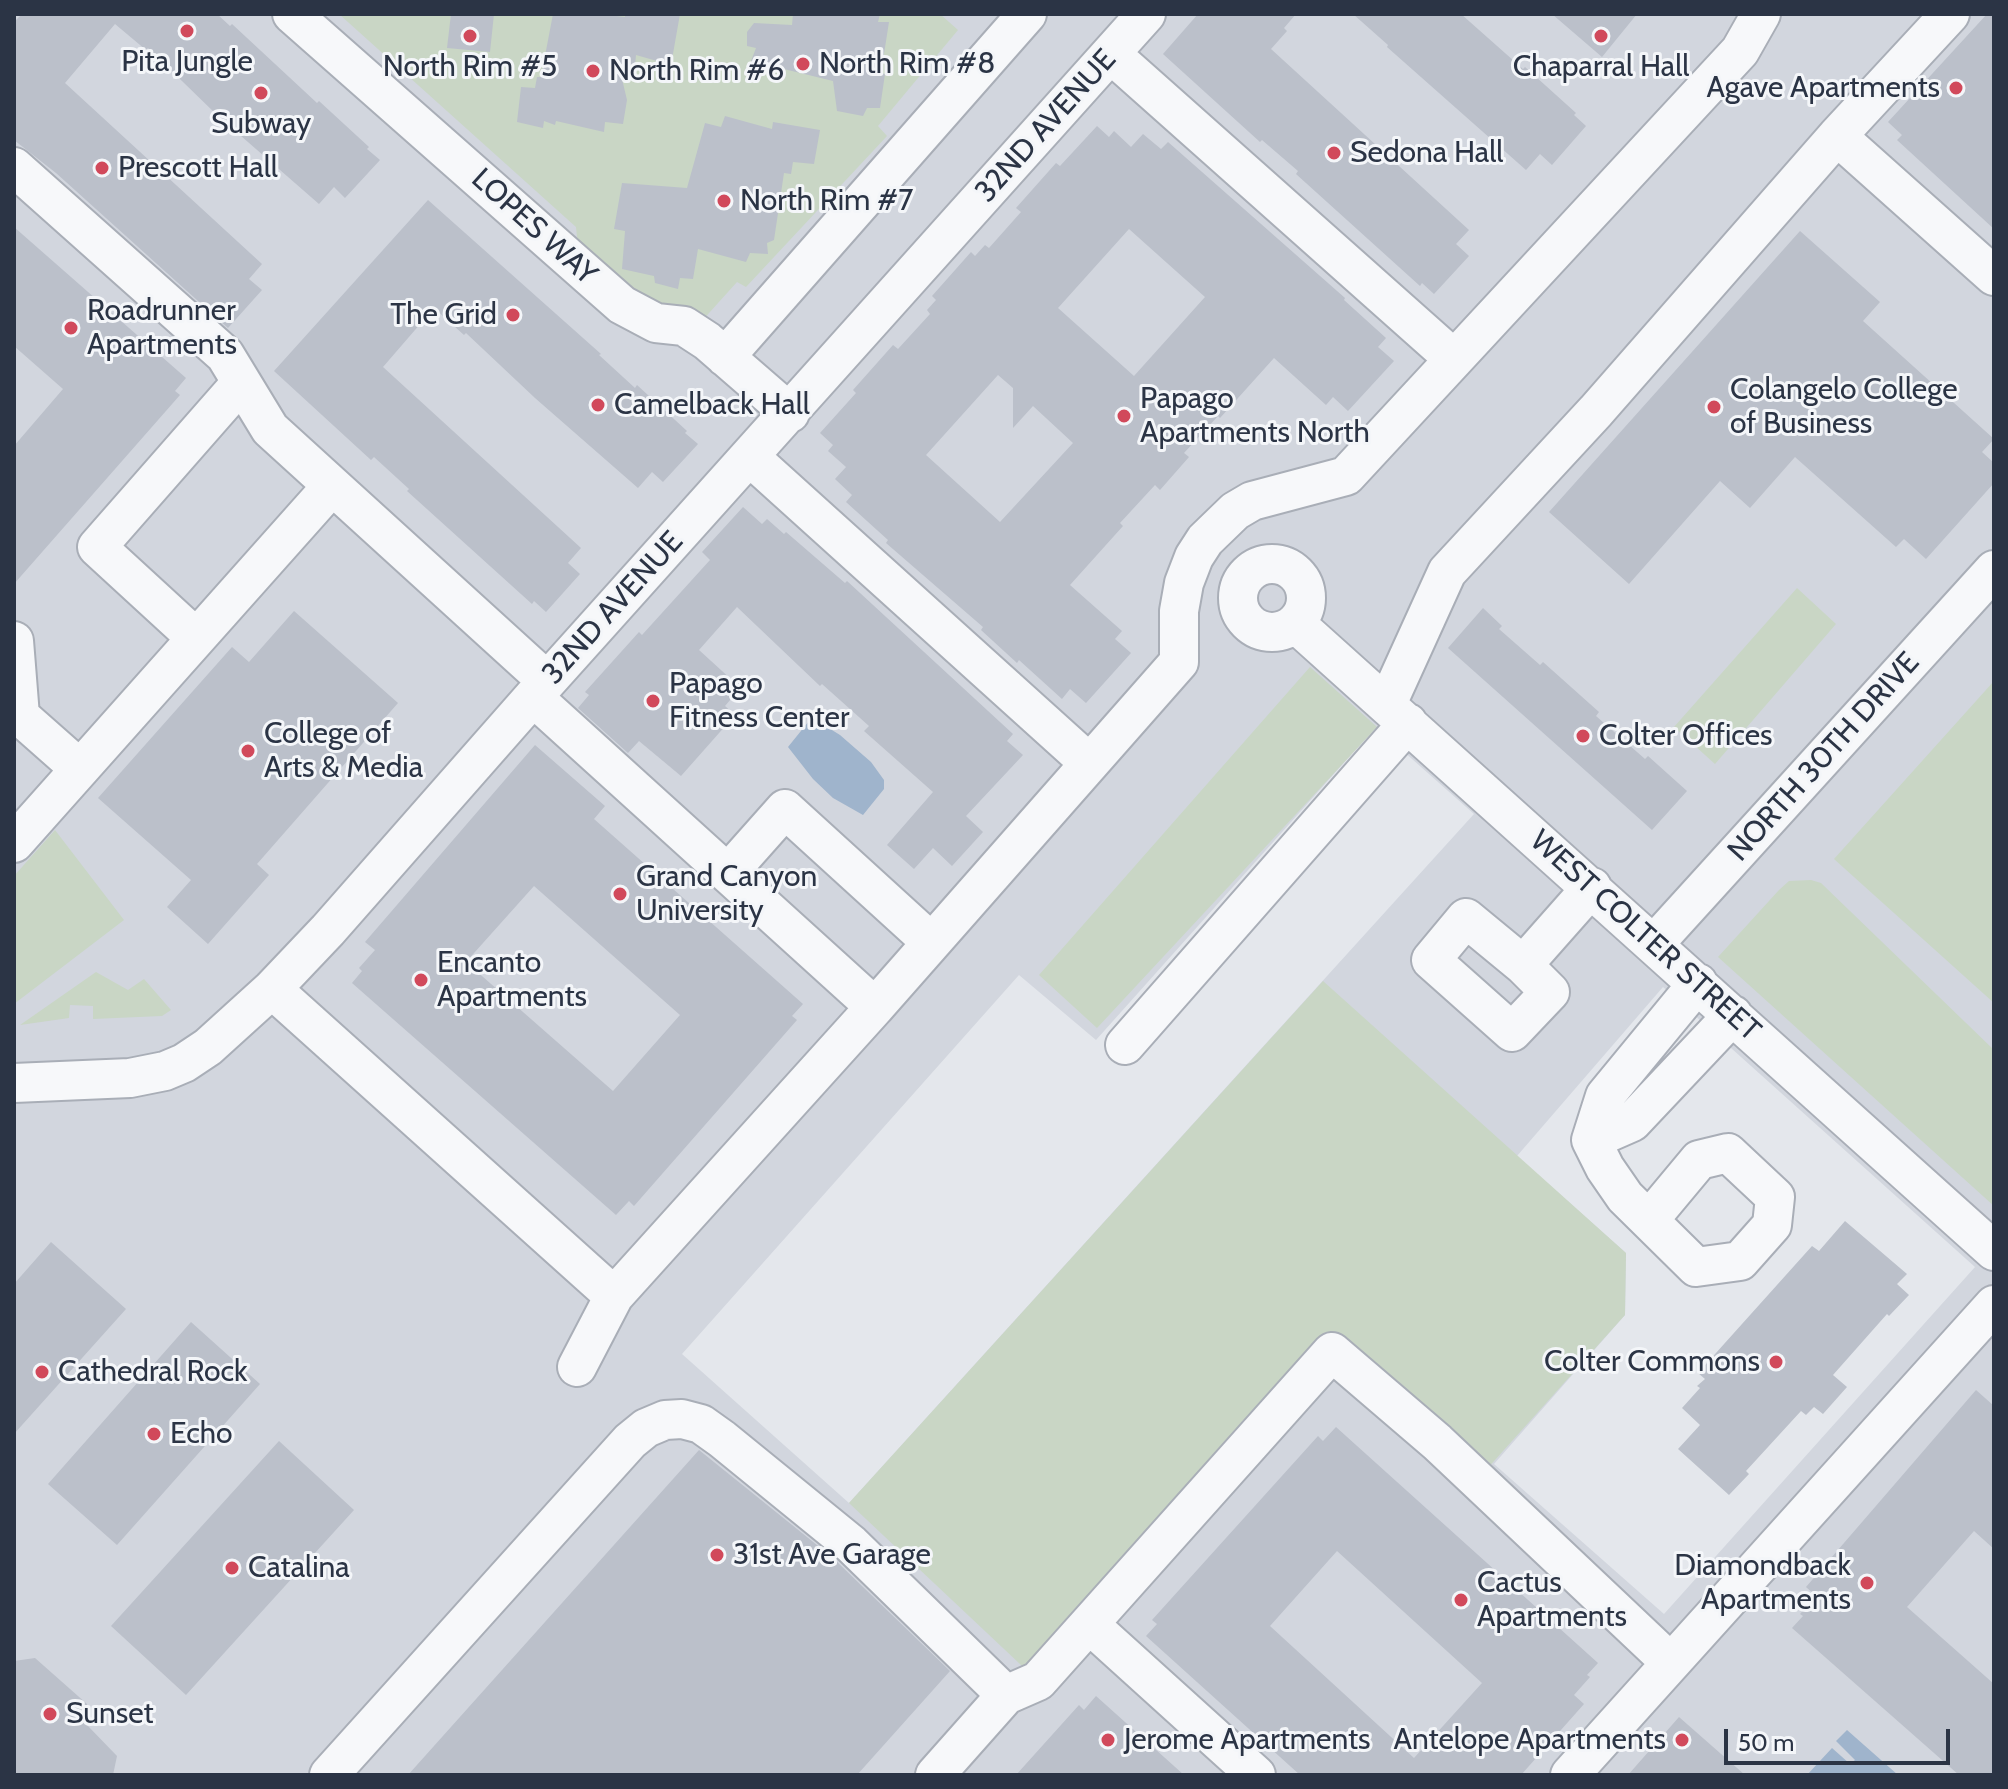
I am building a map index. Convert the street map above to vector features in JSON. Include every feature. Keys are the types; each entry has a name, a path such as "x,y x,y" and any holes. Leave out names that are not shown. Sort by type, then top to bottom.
{"street":[{"name":"LOPES WAY","path":"292,14 622,305 656,323 684,326 790,413"},
{"name":"32ND AVENUE","path":"14,1083 130,1078 165,1071 208,1047 272,989 1146,14"},
{"path":"577,1367 614,1296 875,1007 1179,662 1179,611 1184,583 1194,557 1205,540 1235,511 1252,501 1346,476 1740,51 1761,14"},
{"path":"1125,1045 1397,714 1447,572 1596,411 1837,136 1950,14"},
{"path":"725,357 1014,18"},
{"path":"1111,54 1454,359"},
{"path":"1837,136 1994,276"},
{"path":"14,167 225,355 270,429 729,872 875,1007"},
{"path":"195,637 97,547 240,384"},
{"path":"750,457 1088,762"},
{"path":"14,843 332,486"},
{"name":"NORTH 30TH DRIVE","path":"1654,944 1994,570"},
{"name":"WEST COLTER STREET","path":"1295,623 1994,1251"},
{"path":"14,641 20,716 80,769"},
{"path":"729,872 785,809 931,942"},
{"path":"1523,965 1592,887"},
{"path":"1649,1220 1625,1197 1591,1140 1605,1096 1698,983"},
{"path":"272,989 614,1296"},
{"path":"1591,1140 1632,1122 1733,1015"},
{"path":"1570,1775 1994,1305"},
{"path":"935,1775 1006,1695 1038,1681 1332,1352 1437,1442 1671,1663"},
{"path":"329,1775 630,1441 646,1428 673,1419 701,1424 851,1544 1006,1695"},
{"path":"1089,1624 1256,1775"}],"shaded area":[{"name":"Grand Canyon University","path":"14,14 1994,14 1994,1775 14,1775","holes":["1376,727 1474,814 849,1503 682,1354 1019,975 1096,1040","1663,987 1975,1267 1664,1614 1494,1464 1625,1315 1626,1253 1517,1156"]}],"green space":[{"path":"339,14 940,14 958,30 878,126 887,136 746,287 737,282 700,323 658,312 584,254 576,227"},
{"path":"1797,588 1836,624 1715,764 1674,727"},
{"path":"1310,667 1377,727 1097,1028 1039,975"},
{"path":"1994,681 1994,1003 1834,859"},
{"path":"55,830 124,920 14,1004 14,876"},
{"path":"1789,881 1821,883 1994,1050 1994,1206 1718,957"},
{"path":"96,972 128,990 144,979 171,1010 162,1016 93,1019 93,1006 70,1005 69,1018 20,1025"},
{"path":"1323,981 1626,1253 1625,1315 1477,1480 1332,1352 1038,1681 849,1503"}],"water":[{"path":"809,721 817,725 819,722 840,735 871,762 884,780 884,789 863,815 833,798 813,779 788,747"},
{"path":"1847,1730 1898,1775 1807,1775 1832,1748 1850,1764 1855,1760 1836,1741"}],"building":[{"path":"22,14 217,14 230,26 232,24 317,103 319,101 380,160 345,198 334,187 319,204 217,115 148,48 146,50 115,24 65,83 262,264 249,279 262,290 228,328 56,173 14,140 14,22"},
{"name":"North Rim #5","path":"451,14 494,14 490,52 447,48"},
{"name":"North Rim #6","path":"553,14 625,17 625,14 680,14 671,65 636,55 634,77 622,79 627,100 623,124 605,122 604,132 556,121 555,125 544,121 543,128 517,122 521,87 535,88 537,77 541,77"},
{"name":"North Rim #8","path":"793,14 880,14 878,22 889,22 881,73 885,74 880,108 867,108 863,116 837,111 833,81 751,61 756,48 747,46 747,32 754,23 792,25"},
{"name":"Sedona Hall","path":"1198,14 1296,14 1284,28 1287,31 1271,49 1469,230 1456,244 1469,256 1434,294 1422,283 1420,286 1296,174 1298,171 1262,140 1260,142 1163,54"},
{"name":"Sedona Hall","path":"1353,14 1461,14 1523,69 1525,67 1586,126 1552,165 1540,154 1526,170"},
{"name":"Chaparral Hall","path":"1552,14 1637,14 1602,57"},
{"name":"Agave Apartments","path":"1987,14 1994,14 1994,229 1897,140 1902,135 1888,122"},
{"name":"North Rim #7","path":"725,116 772,129 773,122 820,130 814,164 793,162 791,174 784,173 774,240 767,243 768,254 750,253 746,262 698,249 693,279 680,278 678,289 655,283 654,276 622,269 625,231 614,229 622,183 687,188 705,123 721,127"},
{"name":"Papago Apartments North","path":"1097,126 1109,137 1114,131 1131,147 1143,134 1161,149 1168,142 1345,298 1386,338 1378,347 1394,361 1348,411 1333,397 1326,405 1274,358 1184,453 1189,457 1160,490 1155,485 1120,523 1123,526 1070,585 1122,631 1115,639 1131,653 1086,703 1070,689 1062,699 1019,660 1017,663 981,630 983,627 886,543 888,540 846,502 852,495 835,479 846,467 828,451 833,445 820,433 893,345 898,349 930,314 927,310 936,300 932,296 971,252 975,256 985,245 989,248 1021,212 1016,208 1056,163 1060,166","holes":["1129,229 1205,297 1134,376 1058,308","998,375 1013,388 1013,428 1033,406 1073,443 1000,522 926,455"]},
{"name":"Camelback Hall","path":"428,200 635,388 637,385 698,444 663,482 652,472 638,488 466,333 464,335 434,308 383,367 581,548 568,563 580,574 546,612 534,601 532,604 407,491 409,489 374,457 371,460 274,371"},
{"path":"14,227 186,378 175,391 180,395 14,584 14,446 63,389 14,346"},
{"path":"1800,231 1880,302 1863,321 1994,439 1982,452 1994,463 1994,483 1926,559 1904,539 1896,547 1795,457 1750,508 1720,481 1629,584 1549,512"},
{"path":"743,507 762,524 767,519 784,534 786,532 845,583 847,581 1013,734 1007,741 1023,755 966,816 983,832 952,866 933,848 914,869 887,845 933,792 864,731 869,726 822,684 820,686 737,607 699,650 733,681 729,686 736,693 725,706 735,715 681,776 639,741 628,753 578,708 589,695 585,692 710,560 702,552"},
{"name":"Colter Offices","path":"1483,608 1502,626 1499,629 1540,665 1543,662 1599,712 1596,716 1687,791 1652,830 1448,648"},
{"name":"College of Arts & Media","path":"294,611 398,703 257,864 269,875 208,944 167,907 191,880 98,798 232,647 249,662"},
{"name":"Encanto Apartments","path":"535,745 605,806 594,819 803,1004 792,1016 797,1020 634,1206 629,1201 616,1215 352,983 362,971 359,968 375,950 365,942","holes":["534,886 680,1015 613,1091 466,962"]},
{"name":"Colter Commons","path":"1845,1221 1907,1274 1897,1284 1909,1295 1889,1316 1887,1314 1833,1375 1847,1387 1823,1414 1814,1407 1806,1415 1801,1411 1746,1471 1749,1474 1729,1495 1678,1449 1700,1425 1682,1408 1705,1379 1698,1373 1812,1246 1819,1251"},
{"name":"Cathedral Rock","path":"51,1242 126,1309 14,1434 14,1284"},
{"name":"Echo","path":"191,1322 260,1384 117,1545 48,1484"},
{"name":"Diamondback Apartments","path":"1976,1390 1994,1406 1994,1549 1974,1531 1907,1607 1994,1684 1994,1775 1959,1775 1792,1628 1816,1596 1806,1587"},
{"path":"1336,1427 1598,1663 1574,1695 1584,1704 1521,1775 1300,1775 1146,1636 1157,1624 1152,1620 1318,1436 1323,1441","holes":["1337,1551 1482,1683 1414,1758 1270,1626"]},
{"name":"Catalina","path":"279,1441 354,1510 186,1695 111,1626"},
{"name":"31st Ave Garage","path":"699,1450 833,1558 950,1671 857,1775 408,1775"},
{"name":"Sunset","path":"35,1658 87,1704 86,1724 117,1756 113,1775 14,1775 14,1661"},
{"name":"Jerome Apartments","path":"1096,1696 1184,1775 1016,1775 1079,1705 1084,1710"},
{"name":"Antelope Apartments","path":"1679,1717 1745,1775 1628,1775"}],"place":[{"name":"Pita Jungle","path":"187,31"},
{"name":"North Rim #5","path":"470,36"},
{"name":"Chaparral Hall","path":"1601,36"},
{"name":"North Rim #8","path":"803,64"},
{"name":"North Rim #6","path":"593,71"},
{"name":"Agave Apartments","path":"1956,88"},
{"name":"Subway","path":"261,93"},
{"name":"Sedona Hall","path":"1334,153"},
{"name":"Prescott Hall","path":"102,168"},
{"name":"North Rim #7","path":"724,201"},
{"name":"The Grid","path":"513,315"},
{"name":"Roadrunner Apartments","path":"71,328"},
{"name":"Camelback Hall","path":"598,405"},
{"name":"Colangelo College of Business","path":"1714,407"},
{"name":"Papago Apartments North","path":"1124,416"},
{"name":"Papago Fitness Center","path":"653,701"},
{"name":"Colter Offices","path":"1583,736"},
{"name":"College of Arts & Media","path":"248,751"},
{"name":"Grand Canyon University","path":"620,894"},
{"name":"Encanto Apartments","path":"421,980"},
{"name":"Colter Commons","path":"1776,1362"},
{"name":"Cathedral Rock","path":"42,1372"},
{"name":"Echo","path":"154,1434"},
{"name":"31st Ave Garage","path":"717,1555"},
{"name":"Catalina","path":"232,1568"},
{"name":"Diamondback Apartments","path":"1867,1583"},
{"name":"Cactus Apartments","path":"1461,1600"},
{"name":"Sunset","path":"50,1714"},
{"name":"Jerome Apartments","path":"1108,1740"},
{"name":"Antelope Apartments","path":"1682,1740"}]}
